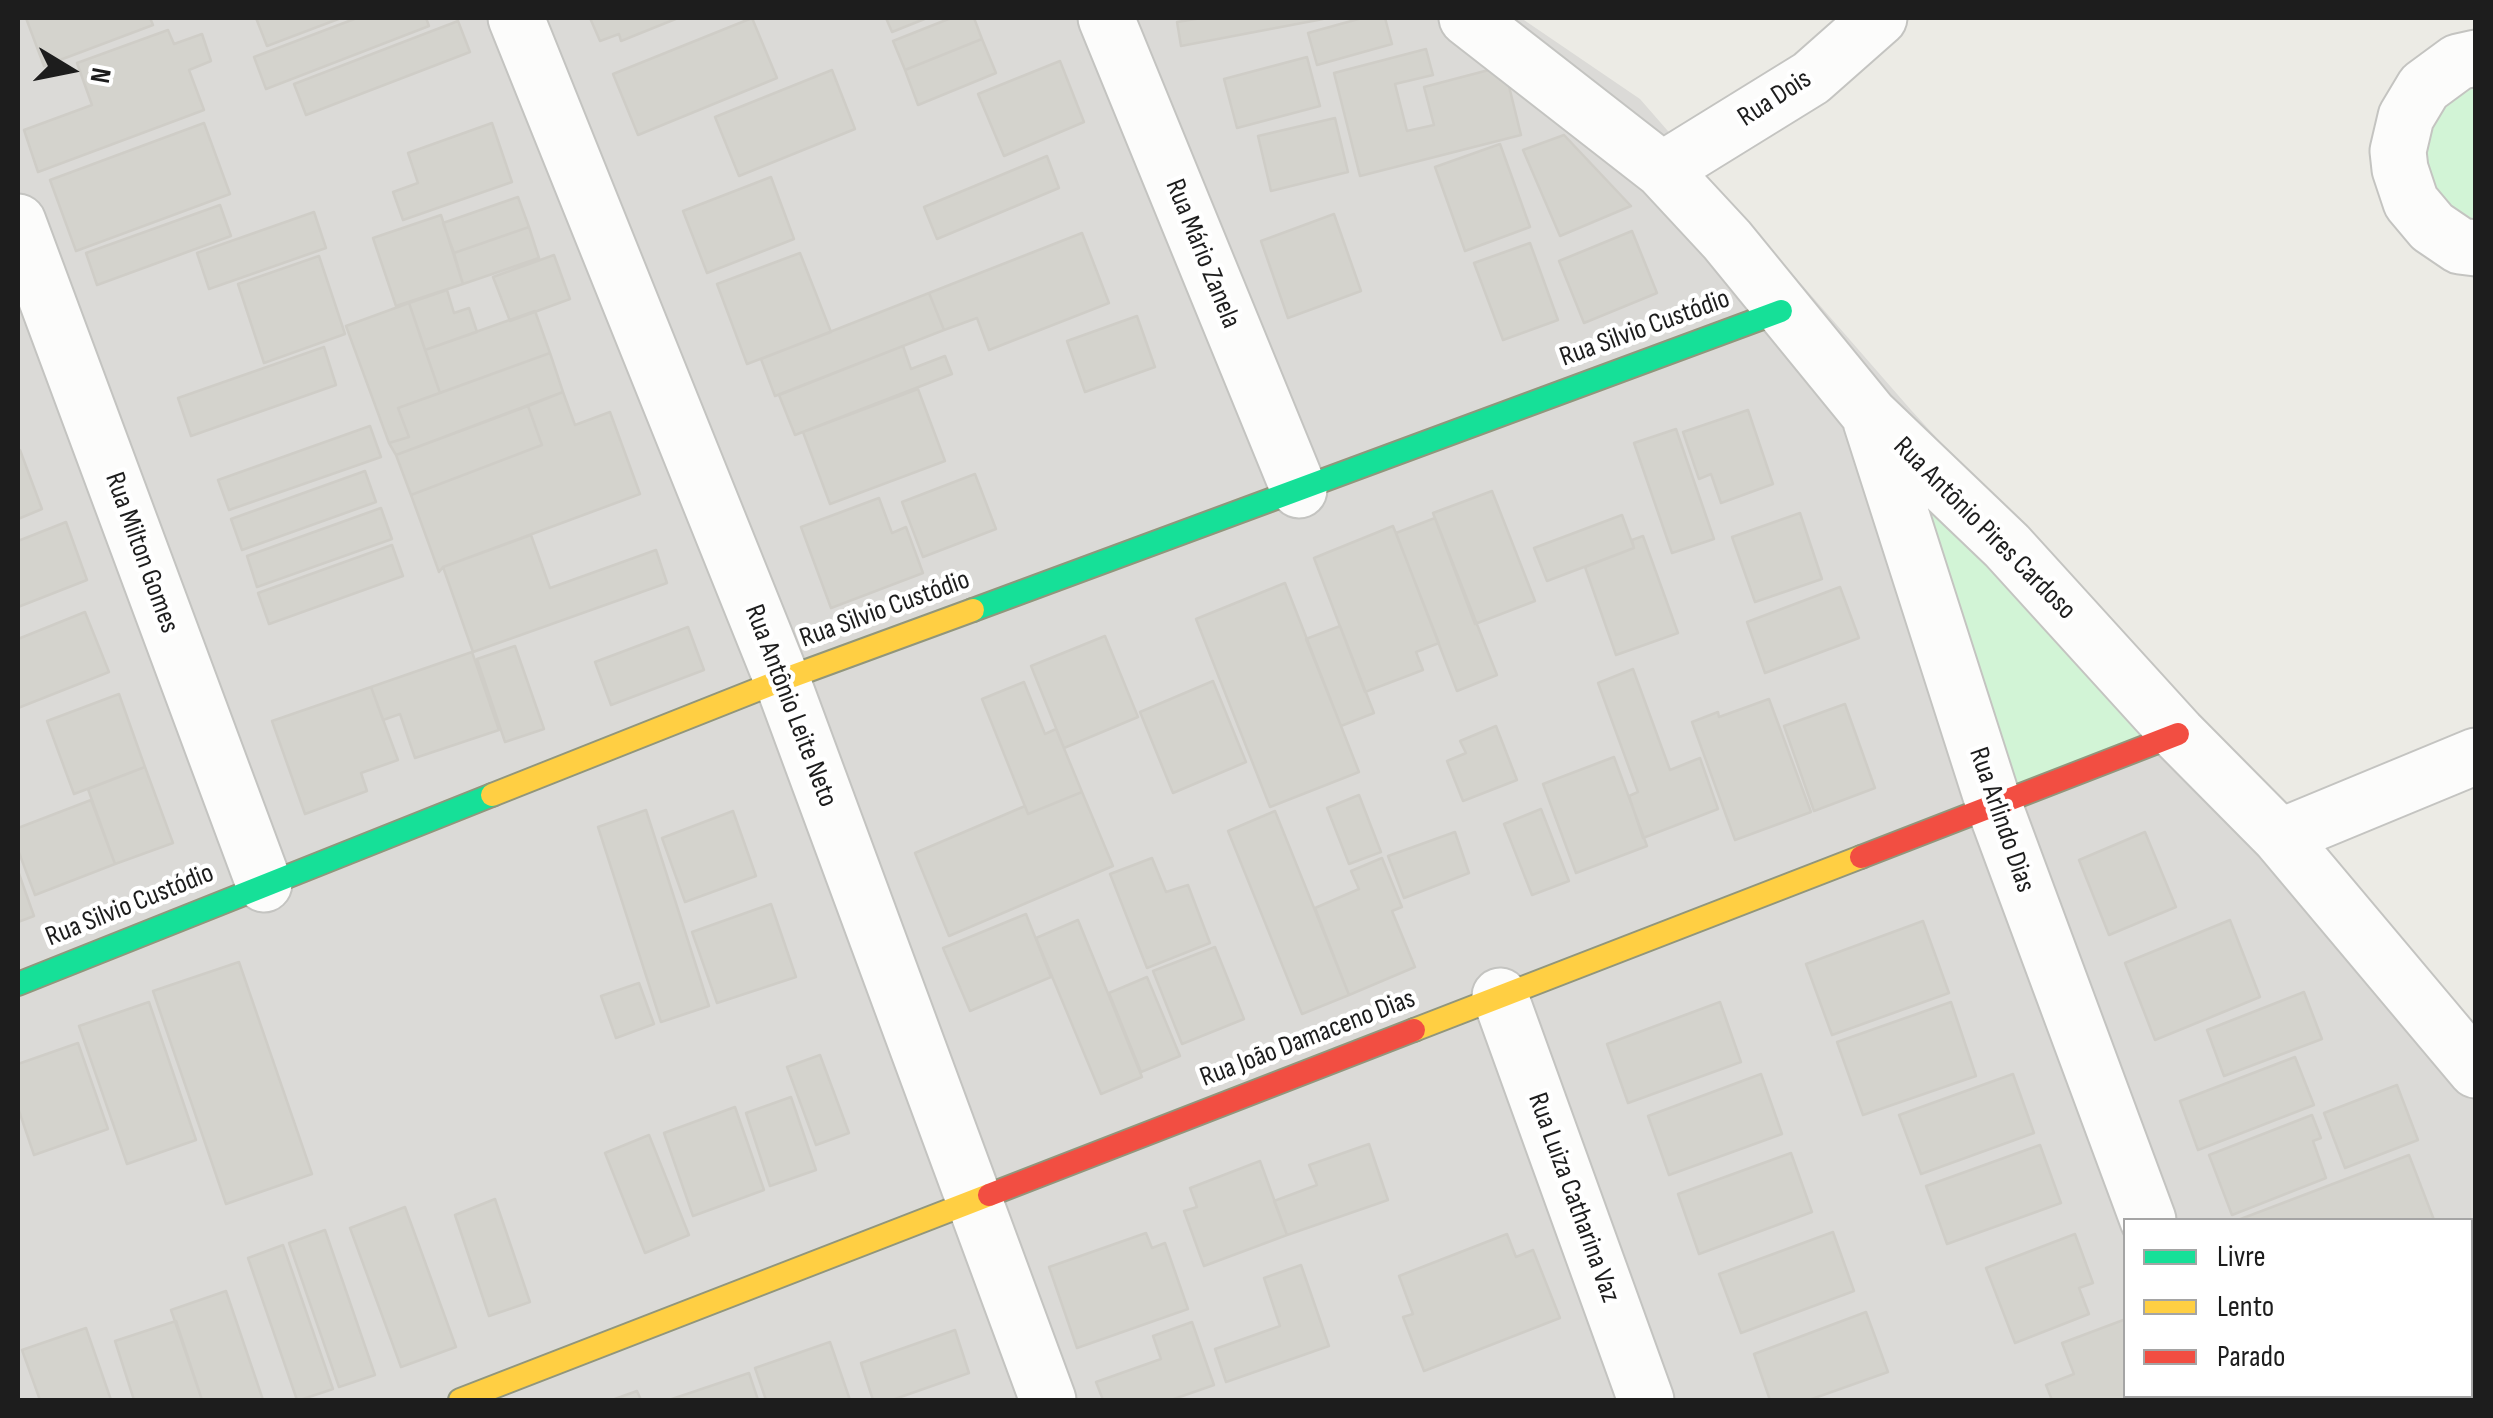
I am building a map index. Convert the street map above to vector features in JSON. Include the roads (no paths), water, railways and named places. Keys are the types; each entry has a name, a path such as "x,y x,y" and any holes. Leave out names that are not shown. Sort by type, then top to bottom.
{"street":[{"name":"Rua Antônio Leite Neto","path":"516,18 782,680 1048,1400"},
{"name":"Rua Mário Zanela","path":"1106,18 1299,490"},
{"name":"Rua Antônio Pires Cardoso","path":"1467,18 1662,170 1727,240 1781,311 1869,414 2007,546 2178,734 2280,838 2476,1070"},
{"name":"Rua Dois","path":"1662,170 1811,78 1879,18"},
{"path":"2476,58 2458,62 2424,87 2406,116 2398,150 2411,202 2432,227 2460,246 2476,248"},
{"name":"Rua Milton Gomes","path":"18,222 264,884"},
{"name":"Rua Silvio Custódio","path":"18,984 782,680 1781,311"},
{"name":"Rua Arlindo Dias","path":"1869,414 1994,805 2147,1218"},
{"name":"Rua João Damaceno Dias","path":"468,1399 2178,734"},
{"path":"2280,838 2476,756"},
{"name":"Rua Luiza Catharina Vaz","path":"1500,996 1646,1400"}]}
